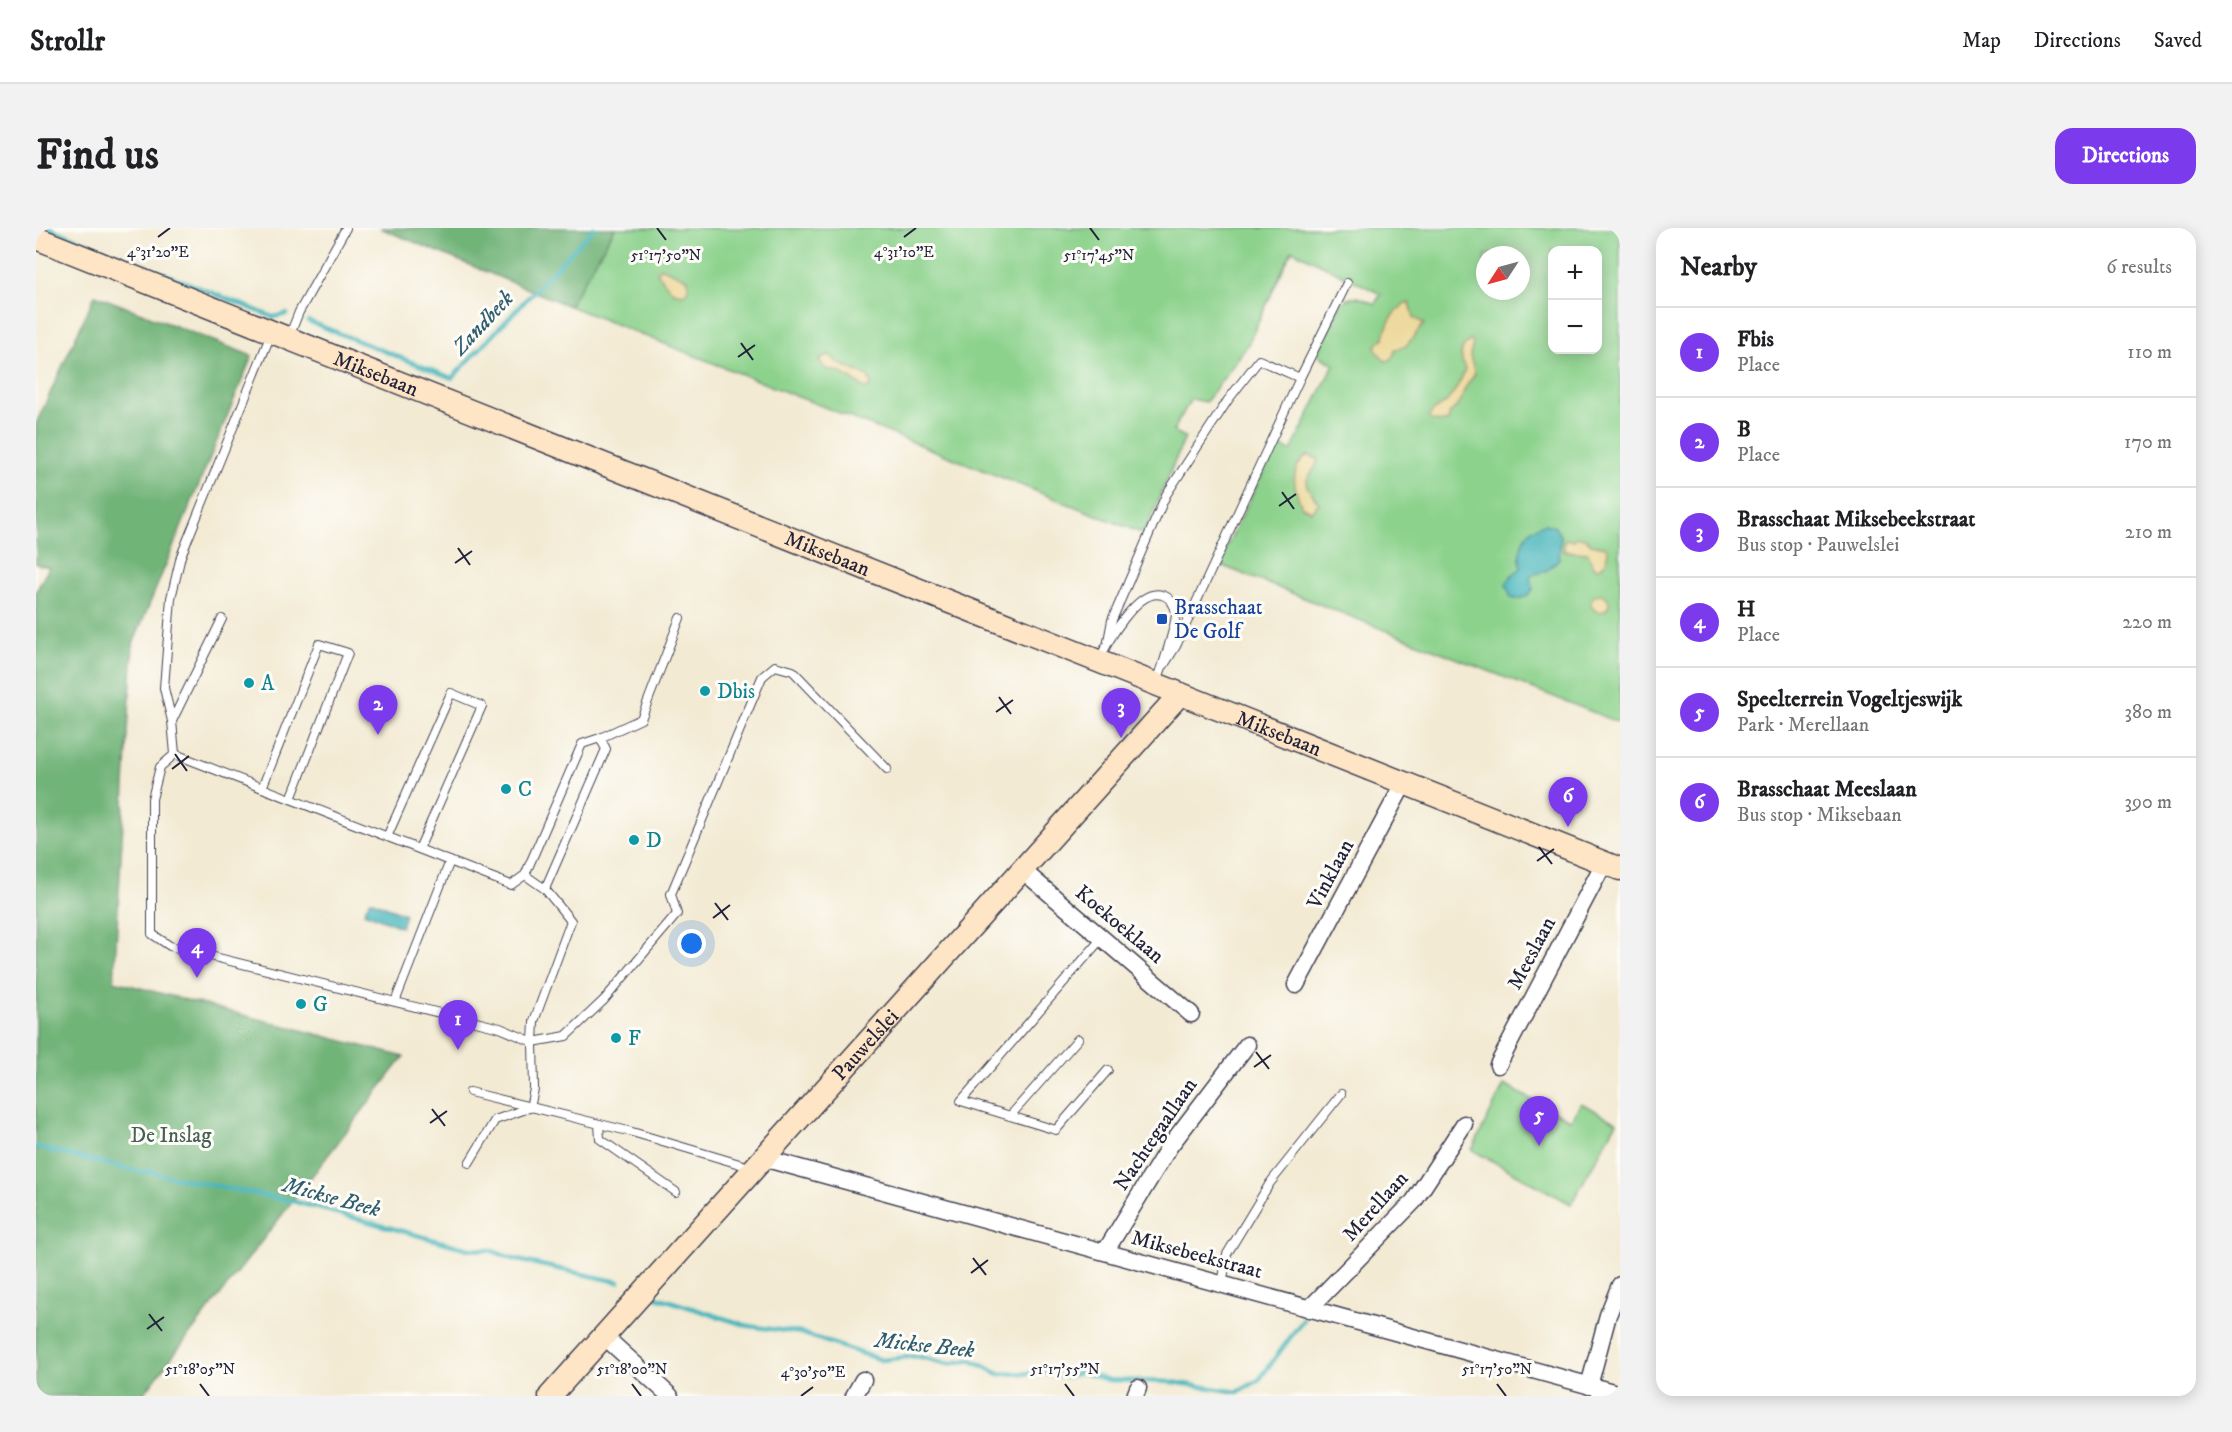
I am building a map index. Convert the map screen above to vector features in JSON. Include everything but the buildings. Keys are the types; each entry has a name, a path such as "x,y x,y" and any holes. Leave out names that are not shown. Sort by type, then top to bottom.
{"street":[{"name":"Miksebaan","path":"43,244 1103,651 1160,674 1180,694 1612,866"},
{"name":"Pauwelslei","path":"550,1396 1180,694"},
{"name":"Vinklaan","path":"1296,986 1404,783"},
{"name":"Meeslaan","path":"1498,1065 1612,866"},
{"name":"Koekoeklaan","path":"1021,869 1191,1014"},
{"name":"Nachtegaallaan","path":"1105,1252 1169,1147 1247,1045"},
{"name":"Merellaan","path":"1309,1309 1414,1201 1464,1124"},
{"name":"Miksebeekstraat","path":"758,1163 1105,1252 1620,1394"},
{"path":"1589,1386 1608,1315 1620,1285"},
{"path":"605,1337 669,1396"},
{"path":"854,1396 863,1380"}],"lane":[{"path":"175,754 172,721 164,688 171,598 181,556 281,334 298,312 346,228"},
{"path":"1160,674 1176,646 1205,579 1347,283"},
{"path":"1103,651 1112,620 1166,495 1228,400 1259,360 1300,378"},
{"path":"1103,651 1142,597 1154,593 1164,596 1172,602 1176,614 1160,674"},
{"path":"172,721 222,618"},
{"path":"175,754 511,885 525,875 582,744 641,720 681,618"},
{"path":"262,788 319,644 348,653 291,799"},
{"path":"175,754 160,767 152,799 152,934 170,946 500,1028 533,1042 566,1036 604,1000 677,914 671,894 762,677 775,666 793,671 886,769"},
{"path":"387,837 451,693 482,706 419,849"},
{"path":"545,889 606,749 600,738"},
{"path":"395,1002 450,861"},
{"path":"525,875 545,889 571,921 534,1021 534,1089 530,1108"},
{"path":"1102,938 961,1101 1056,1130 1108,1070"},
{"path":"1010,1116 1078,1039"},
{"path":"470,1092 758,1163"},
{"path":"1222,1285 1227,1254 1270,1183 1341,1094"},
{"path":"469,1163 495,1120 530,1108"},
{"path":"599,1124 600,1139 675,1192"}],"green space":[{"path":"380,228 615,228 569,306"},
{"path":"615,228 1620,228 1620,723 1218,564 1277,445 1291,451 1334,364 1317,355 1341,304 1353,297 1375,304 1381,294 1292,250 1247,346 1206,402 1191,399 1173,431 1185,437 1144,534 569,306"},
{"name":"De Inslag","path":"95,295 252,356 133,644 114,981 404,1057 142,1396 36,1396 36,592 49,567 36,564 36,424"},
{"path":"1504,1085 1571,1120 1581,1103 1617,1122 1571,1204 1472,1150"}],"sand":[{"path":"660,267 688,279 688,290 683,294 673,292 657,273"},
{"path":"1405,303 1410,303 1414,317 1424,324 1406,346 1396,349 1391,360 1385,361 1376,350 1376,345 1384,338 1391,319"},
{"path":"1471,340 1473,343 1470,356 1475,374 1465,388 1460,403 1450,413 1448,421 1441,422 1429,418 1435,410 1447,402 1454,392 1465,370 1461,357 1462,350"},
{"path":"830,355 838,363 868,376 871,385 869,388 865,388 842,373 824,368 819,360"},
{"path":"1308,455 1318,459 1307,479 1307,487 1319,503 1311,511 1302,507 1294,479 1298,466"},
{"path":"1577,537 1585,538 1591,544 1606,547 1608,551 1606,562 1600,568 1593,567 1588,553 1564,551 1564,541 1567,539 1573,541"},
{"path":"1600,594 1606,597 1609,603 1606,609 1600,612 1594,609 1591,603 1594,597"}],"water":[{"path":"1545,524 1554,526 1561,536 1559,559 1546,571 1532,575 1530,578 1533,589 1529,594 1520,599 1511,598 1506,584 1510,577 1521,568 1520,554 1524,540 1532,530"},
{"path":"370,900 405,914 401,927 364,912"}],"waterway":[{"name":"Zandbeek","path":"49,228 273,317 287,314"},
{"name":"Zandbeek","path":"308,321 452,378 594,228"},
{"name":"Mickse Beek","path":"36,1147 145,1173 151,1170 158,1174 296,1202 468,1249 490,1250 513,1259 619,1282"},
{"name":"Mickse Beek","path":"657,1297 748,1326 801,1333 881,1360 917,1356 948,1364 971,1360 999,1374 1049,1373 1066,1377 1081,1372 1109,1380 1172,1382 1238,1392 1259,1380 1303,1320"}],"place":[{"name":"Brasschaat De Golf","path":"1162,619"},
{"name":"A","path":"249,683"},
{"name":"Dbis","path":"705,691"},
{"name":"B","path":"378,735"},
{"name":"Brasschaat Miksebeekstraat","path":"1121,738"},
{"name":"C","path":"506,789"},
{"name":"Brasschaat Meeslaan","path":"1568,827"},
{"name":"D","path":"634,840"},
{"name":"H","path":"197,978"},
{"name":"G","path":"301,1004"},
{"name":"F","path":"616,1038"},
{"name":"Fbis","path":"458,1050"},
{"name":"Speelterrein Vogeltjeswijk","path":"1539,1146"}]}
